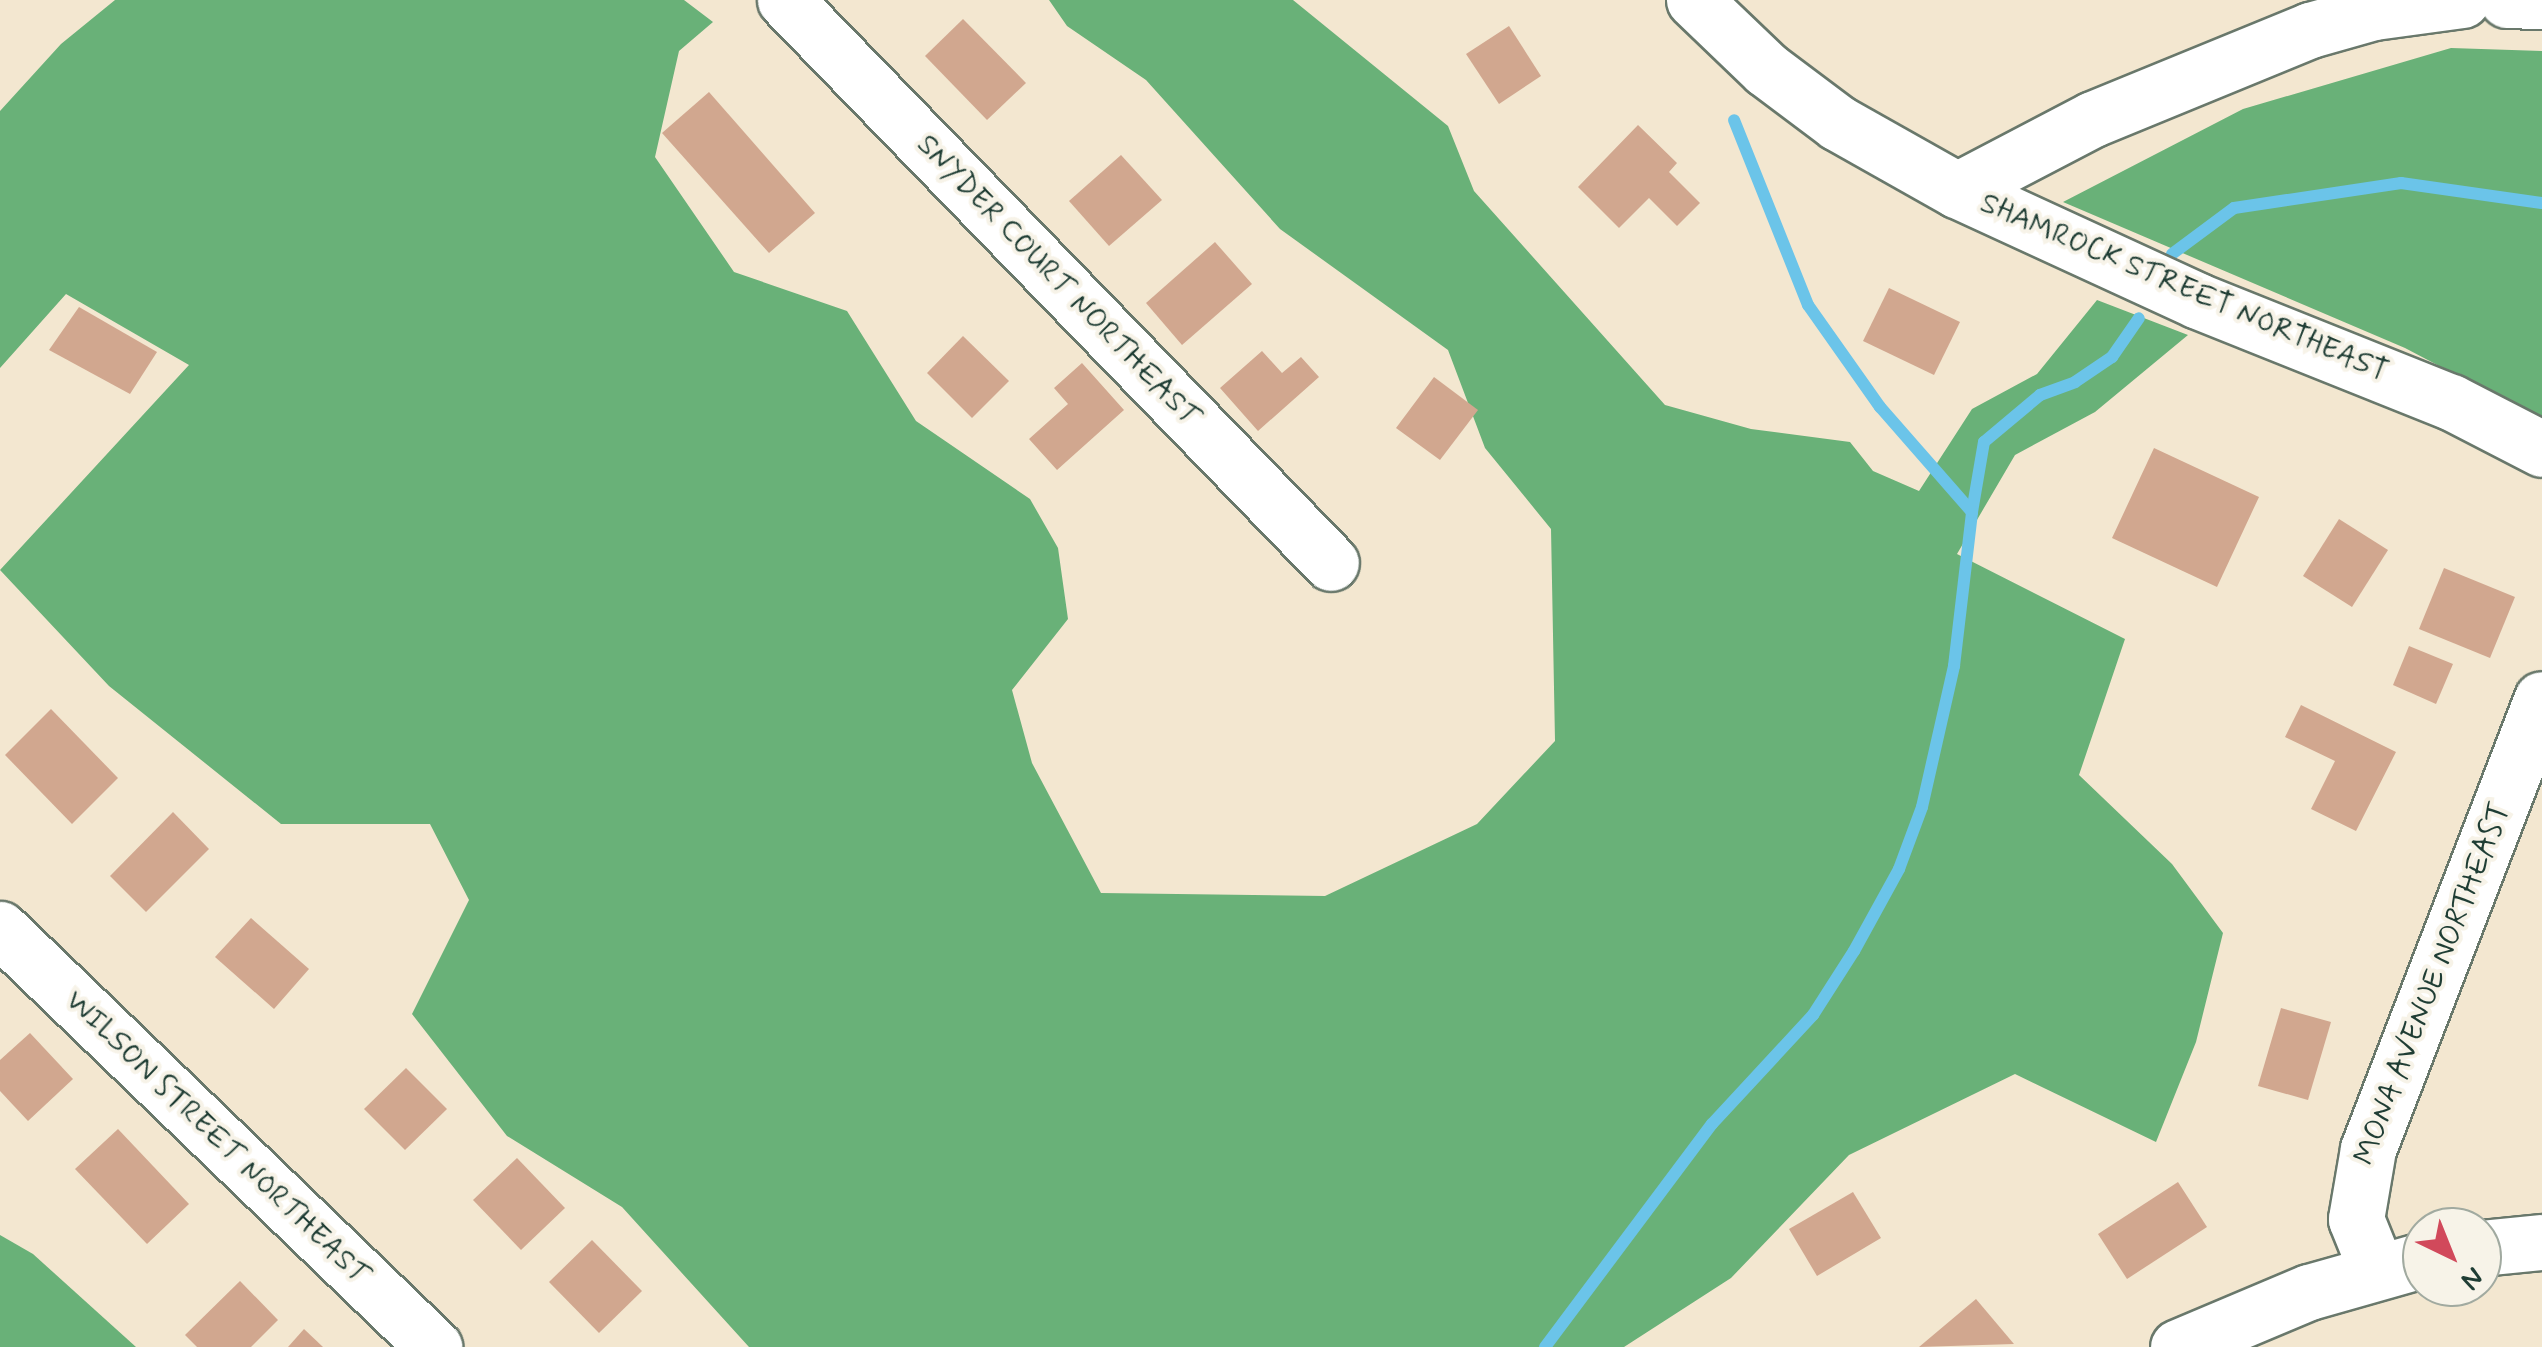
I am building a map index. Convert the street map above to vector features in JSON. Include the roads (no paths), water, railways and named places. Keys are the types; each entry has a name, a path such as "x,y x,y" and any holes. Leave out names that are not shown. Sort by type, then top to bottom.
{"street":[{"name":"SNYDER COURT NORTHEAST","path":"784,0 1331,563"},
{"name":"SHAMROCK STREET NORTHEAST","path":"1694,0 1766,69 1838,123 1958,190 2198,301 2451,402 2542,449"},
{"path":"1958,190 2093,119 2310,30 2374,12 2462,0"},
{"path":"2506,0 2542,1"},
{"name":"MONA AVENUE NORTHEAST","path":"2400,1265 2356,1219 2368,1148 2542,699"},
{"name":"WILSON STREET NORTHEAST","path":"0,929 434,1347"},
{"path":"2502,1246 2542,1242"},
{"path":"2178,1347 2400,1265"}],"waterway":[{"path":"1545,1347 1712,1124 1813,1015 1854,951 1899,869 1922,807 1954,666 1972,512 1880,407 1808,305 1734,120"},
{"path":"2172,254 2234,208 2401,183 2542,203"},
{"path":"1972,512 1984,442 2040,395 2075,382 2112,357 2139,318"}]}
